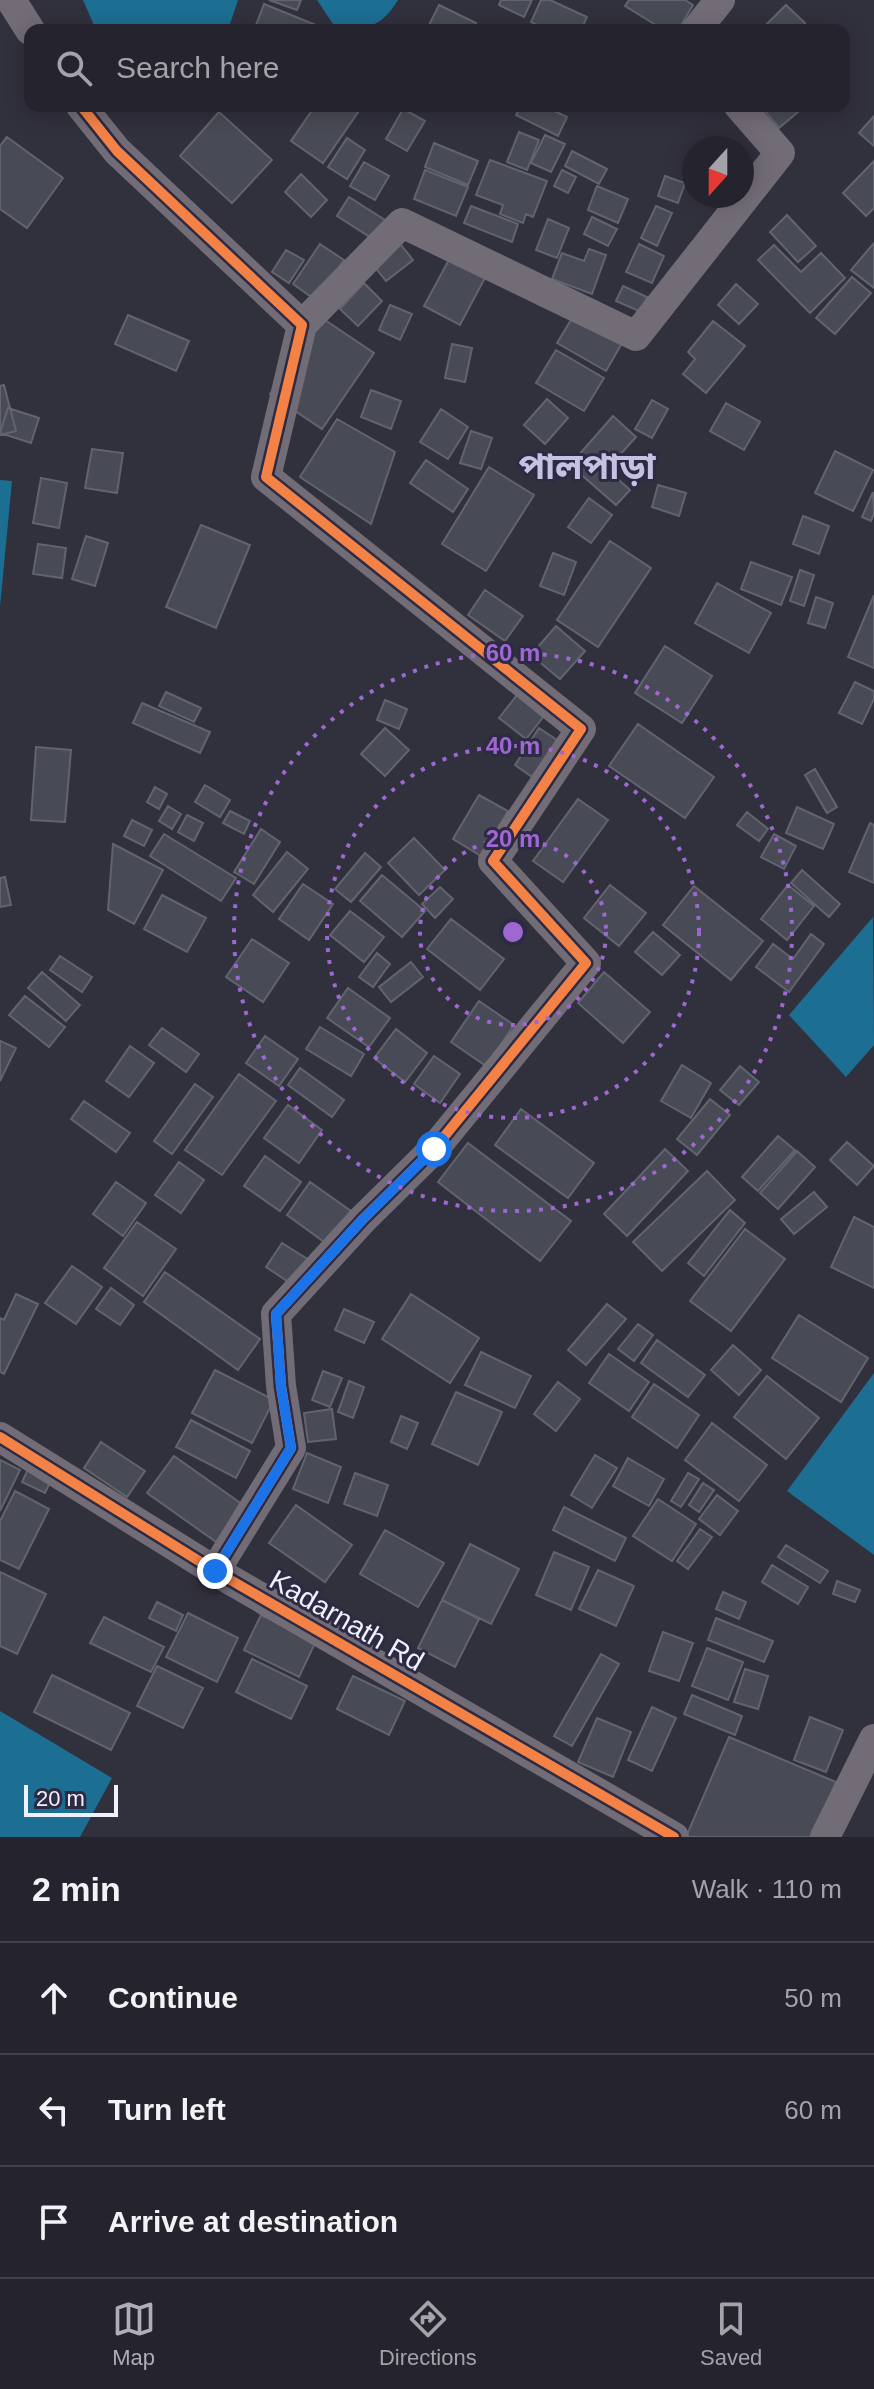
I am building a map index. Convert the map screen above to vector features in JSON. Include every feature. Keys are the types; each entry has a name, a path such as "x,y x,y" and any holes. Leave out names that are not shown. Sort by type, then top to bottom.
{"street":[{"path":"11,0 26,24"},
{"path":"701,24 720,0"},
{"path":"86,112 117,151 302,325"},
{"path":"215,1571 291,1448 281,1386 276,1314 363,1219 434,1149 586,963 493,861 581,729 266,477 302,325 402,223 636,336 780,153 744,112"},
{"name":"Kadarnath Rd","path":"0,1437 215,1571 674,1837"},
{"path":"825,1837 874,1739"}],"water":[{"path":"83,0 238,0 230,24 93,24"},
{"path":"317,0 398,0 386,16 375,24 333,24"},
{"path":"0,480 12,481 0,607"},
{"path":"873,917 874,1045 846,1077 789,1015"},
{"path":"874,1373 874,1555 787,1491"},
{"path":"0,1711 112,1778 80,1837 0,1837"}],"building":[{"path":"269,0 301,0 297,10"},
{"path":"501,0 532,0 524,17 499,5"},
{"path":"541,0 550,0 587,17 584,24 531,22"},
{"path":"629,0 685,0 693,5 682,24 654,24 625,6"},
{"path":"264,4 314,24 256,24"},
{"path":"439,5 476,23 476,24 430,24"},
{"path":"786,5 805,23 804,24 767,24"},
{"path":"219,112 272,160 232,203 180,156"},
{"path":"311,112 358,112 323,163 291,141"},
{"path":"401,112 408,112 425,121 407,151 386,139"},
{"path":"518,112 557,112 567,117 558,136 516,115"},
{"path":"766,112 798,112 779,128"},
{"path":"874,116 874,146 859,133"},
{"path":"519,132 539,140 527,170 507,162"},
{"path":"545,135 565,144 551,172 531,163"},
{"path":"7,137 63,178 27,228 0,209 0,146"},
{"path":"347,138 365,150 347,179 328,167"},
{"path":"434,143 478,161 468,185 425,167"},
{"path":"572,151 607,169 599,184 565,166"},
{"path":"490,160 547,181 533,217 526,214 523,223 500,214 503,205 476,195"},
{"path":"874,161 874,208 866,216 843,193"},
{"path":"364,162 389,176 375,200 350,186"},
{"path":"425,170 468,187 456,216 414,199"},
{"path":"562,170 576,177 568,193 554,186"},
{"path":"301,174 327,200 311,217 285,192"},
{"path":"665,176 682,182 678,203 658,196"},
{"path":"597,186 628,199 618,223 588,210"},
{"path":"349,197 385,220 373,239 337,216"},
{"path":"471,206 518,224 512,242 464,223"},
{"path":"656,206 672,213 657,246 641,238"},
{"path":"787,215 816,246 798,262 770,232"},
{"path":"592,217 617,229 608,246 584,234"},
{"path":"548,219 569,228 557,258 536,250"},
{"path":"398,241 413,260 386,281 371,262"},
{"path":"874,243 874,288 851,270"},
{"path":"320,244 344,260 317,301 293,284"},
{"path":"639,244 664,256 652,283 626,272"},
{"path":"774,245 801,272 821,253 845,278 810,313 758,260"},
{"path":"589,249 606,255 592,294 552,279 562,253 584,261"},
{"path":"286,250 304,260 289,283 272,272"},
{"path":"451,256 486,276 460,325 424,306"},
{"path":"852,277 871,293 835,334 816,318"},
{"path":"364,283 382,301 358,326 340,309"},
{"path":"736,284 758,304 739,324 718,305"},
{"path":"623,286 647,297 641,312 616,301"},
{"path":"390,305 412,314 400,340 379,330"},
{"path":"577,310 625,338 606,371 557,343"},
{"path":"128,315 189,341 176,371 115,344"},
{"path":"322,318 374,353 322,429 270,394"},
{"path":"713,321 745,346 706,393 683,374 695,359 688,352"},
{"path":"452,344 472,348 465,382 445,378"},
{"path":"556,350 604,378 584,411 536,383"},
{"path":"4,385 16,431 0,435 0,386"},
{"path":"371,390 401,401 391,429 361,417"},
{"path":"547,399 568,418 545,444 524,425"},
{"path":"652,400 668,409 652,438 635,429"},
{"path":"726,403 760,422 744,450 710,431"},
{"path":"8,408 39,418 31,443 0,433"},
{"path":"441,409 468,427 448,459 420,442"},
{"path":"613,416 636,437 607,469 630,490 616,505 570,465"},
{"path":"337,419 395,452 371,524 300,477"},
{"path":"471,431 492,438 481,469 460,463"},
{"path":"92,449 123,453 117,493 85,488"},
{"path":"835,451 873,470 853,511 815,493"},
{"path":"426,460 468,489 453,512 410,483"},
{"path":"489,467 534,495 486,571 442,544"},
{"path":"41,478 67,483 59,528 33,523"},
{"path":"658,485 686,493 679,516 652,507"},
{"path":"873,492 874,513 871,521 862,517"},
{"path":"589,498 612,515 591,543 568,527"},
{"path":"803,516 829,526 819,554 793,544"},
{"path":"201,525 250,545 216,628 166,607"},
{"path":"86,536 108,543 95,586 72,579"},
{"path":"610,541 651,568 598,647 557,620"},
{"path":"38,544 66,548 62,578 33,574"},
{"path":"553,553 576,562 564,595 540,586"},
{"path":"751,562 792,577 781,605 741,589"},
{"path":"800,570 814,575 804,606 790,601"},
{"path":"717,583 771,613 749,653 695,623"},
{"path":"485,590 523,616 505,641 468,615"},
{"path":"874,595 874,668 848,657"},
{"path":"816,597 833,603 825,628 808,623"},
{"path":"556,626 585,651 560,679 531,655"},
{"path":"665,646 712,676 682,723 635,693"},
{"path":"855,682 874,691 874,699 862,724 839,713"},
{"path":"166,692 201,708 194,722 159,706"},
{"path":"517,695 544,716 526,739 499,718"},
{"path":"385,700 407,709 399,729 377,720"},
{"path":"142,703 210,732 200,753 133,723"},
{"path":"638,724 714,777 685,818 609,766"},
{"path":"385,728 409,750 385,776 361,754"},
{"path":"539,728 557,740 532,777 515,765"},
{"path":"36,747 71,750 65,822 31,820"},
{"path":"815,769 837,807 827,813 805,775"},
{"path":"205,785 230,800 220,817 195,802"},
{"path":"155,787 167,794 159,809 147,802"},
{"path":"479,795 508,811 481,856 453,839"},
{"path":"578,799 608,820 563,882 533,861"},
{"path":"168,806 181,814 172,829 159,821"},
{"path":"797,807 834,824 823,849 786,833"},
{"path":"230,811 250,821 244,834 223,823"},
{"path":"747,812 768,829 759,841 737,825"},
{"path":"187,815 203,823 194,841 178,832"},
{"path":"132,820 152,830 144,846 124,836"},
{"path":"870,823 874,825 874,883 849,872"},
{"path":"261,829 280,842 254,884 234,872"},
{"path":"164,834 236,878 221,901 150,856"},
{"path":"774,834 796,846 784,869 761,857"},
{"path":"414,838 445,870 419,895 388,863"},
{"path":"113,844 163,870 134,924 108,910"},
{"path":"287,852 308,869 273,912 253,895"},
{"path":"365,853 381,867 351,902 335,889"},
{"path":"802,870 840,904 829,917 791,883"},
{"path":"382,875 425,911 402,937 360,901"},
{"path":"5,877 11,905 0,907 0,878"},
{"path":"303,884 333,904 309,940 279,919"},
{"path":"610,885 646,913 619,946 584,918"},
{"path":"788,885 814,906 787,940 761,919"},
{"path":"694,886 763,941 731,980 663,925"},
{"path":"440,887 453,899 435,918 422,904"},
{"path":"162,895 206,918 187,952 144,929"},
{"path":"350,911 384,937 364,962 330,935"},
{"path":"451,919 504,959 480,990 427,949"},
{"path":"653,932 680,955 662,975 635,952"},
{"path":"811,934 824,944 789,992 756,967 773,944 793,959"},
{"path":"252,939 289,963 263,1002 226,977"},
{"path":"377,953 390,964 373,987 359,977"},
{"path":"60,956 92,977 82,992 50,970"},
{"path":"411,962 423,977 391,1002 379,987"},
{"path":"42,972 80,1005 66,1021 28,988"},
{"path":"604,972 650,1012 623,1043 578,1003"},
{"path":"348,988 390,1018 369,1047 327,1018"},
{"path":"25,996 65,1027 49,1047 9,1015"},
{"path":"479,1001 514,1025 486,1066 451,1042"},
{"path":"320,1027 364,1054 351,1076 306,1049"},
{"path":"162,1028 199,1054 186,1072 149,1045"},
{"path":"396,1029 427,1053 405,1082 374,1058"},
{"path":"265,1036 298,1059 279,1086 246,1063"},
{"path":"0,1041 16,1048 0,1081"},
{"path":"130,1046 154,1063 129,1097 106,1081"},
{"path":"434,1056 460,1074 440,1103 414,1084"},
{"path":"682,1065 711,1083 691,1118 661,1101"},
{"path":"740,1066 759,1082 739,1105 720,1090"},
{"path":"300,1068 344,1100 332,1117 288,1085"},
{"path":"239,1074 276,1101 222,1175 185,1150"},
{"path":"195,1084 213,1097 172,1154 154,1141"},
{"path":"710,1099 730,1115 697,1155 677,1139"},
{"path":"84,1101 130,1133 116,1152 71,1119"},
{"path":"288,1105 322,1130 299,1163 264,1138"},
{"path":"521,1109 594,1163 568,1198 495,1145"},
{"path":"778,1136 795,1150 758,1191 742,1177"},
{"path":"847,1142 874,1166 857,1185 830,1160"},
{"path":"468,1143 571,1221 540,1261 438,1182"},
{"path":"665,1149 688,1171 627,1236 604,1214"},
{"path":"797,1151 815,1167 778,1209 760,1193"},
{"path":"265,1156 301,1182 280,1211 244,1186"},
{"path":"179,1162 204,1180 181,1213 155,1195"},
{"path":"707,1171 735,1200 662,1271 633,1242"},
{"path":"116,1182 146,1203 123,1236 93,1214"},
{"path":"310,1182 351,1211 327,1244 287,1215"},
{"path":"814,1192 827,1207 794,1234 781,1219"},
{"path":"730,1210 745,1223 704,1276 688,1263"},
{"path":"854,1217 874,1227 874,1288 831,1267"},
{"path":"137,1222 176,1249 143,1296 104,1268"},
{"path":"745,1229 785,1259 731,1331 690,1301"},
{"path":"282,1243 309,1260 293,1285 266,1267"},
{"path":"72,1266 102,1287 76,1324 45,1303"},
{"path":"165,1272 260,1339 238,1370 144,1302"},
{"path":"111,1288 134,1305 120,1325 96,1309"},
{"path":"16,1294 38,1304 4,1374 0,1372 0,1318 4,1320"},
{"path":"411,1294 479,1338 450,1383 382,1339"},
{"path":"607,1304 626,1319 586,1365 568,1350"},
{"path":"344,1309 374,1322 364,1343 335,1330"},
{"path":"799,1315 868,1358 841,1402 772,1358"},
{"path":"638,1324 653,1335 634,1361 618,1349"},
{"path":"657,1340 705,1375 688,1397 641,1363"},
{"path":"733,1345 761,1370 739,1395 711,1370"},
{"path":"481,1352 531,1376 515,1408 465,1385"},
{"path":"609,1354 649,1382 629,1411 589,1383"},
{"path":"215,1370 274,1400 252,1443 192,1413"},
{"path":"323,1371 342,1378 330,1407 312,1400"},
{"path":"767,1376 819,1418 786,1459 734,1417"},
{"path":"349,1381 364,1387 353,1418 338,1412"},
{"path":"558,1382 580,1399 556,1431 534,1414"},
{"path":"654,1384 699,1415 677,1448 632,1417"},
{"path":"456,1392 502,1412 478,1465 432,1444"},
{"path":"332,1409 336,1439 308,1442 304,1413"},
{"path":"401,1416 418,1423 407,1449 391,1442"},
{"path":"191,1420 250,1451 236,1478 176,1447"},
{"path":"712,1423 767,1465 739,1501 685,1460"},
{"path":"101,1442 145,1471 127,1497 84,1468"},
{"path":"307,1453 341,1467 328,1503 293,1489"},
{"path":"595,1455 617,1468 592,1508 571,1495"},
{"path":"174,1456 246,1507 219,1544 147,1493"},
{"path":"628,1458 664,1479 649,1506 613,1486"},
{"path":"0,1460 20,1470 0,1511"},
{"path":"30,1465 53,1476 45,1493 22,1482"},
{"path":"355,1473 388,1485 377,1516 344,1504"},
{"path":"688,1473 699,1479 681,1507 671,1501"},
{"path":"703,1483 714,1490 699,1512 689,1505"},
{"path":"15,1491 49,1509 19,1569 0,1560 0,1521"},
{"path":"717,1495 738,1511 720,1535 699,1519"},
{"path":"658,1499 696,1524 672,1561 633,1536"},
{"path":"296,1505 352,1545 325,1582 269,1543"},
{"path":"564,1507 626,1538 615,1561 553,1530"},
{"path":"700,1529 712,1537 688,1569 677,1561"},
{"path":"385,1530 444,1563 418,1607 360,1574"},
{"path":"470,1544 519,1569 491,1624 442,1600"},
{"path":"786,1545 828,1571 820,1583 778,1557"},
{"path":"554,1552 589,1567 571,1610 536,1595"},
{"path":"772,1565 808,1587 798,1604 762,1582"},
{"path":"598,1570 634,1586 616,1626 579,1609"},
{"path":"0,1572 46,1594 17,1654 0,1646"},
{"path":"837,1581 860,1590 855,1602 833,1594"},
{"path":"723,1592 746,1602 739,1619 716,1609"},
{"path":"442,1600 479,1619 455,1667 418,1648"},
{"path":"157,1602 183,1615 176,1631 149,1618"},
{"path":"188,1613 238,1638 217,1682 166,1657"},
{"path":"261,1615 316,1641 299,1677 244,1650"},
{"path":"104,1617 164,1647 151,1672 90,1643"},
{"path":"716,1618 773,1641 764,1662 708,1640"},
{"path":"663,1632 693,1643 679,1681 649,1671"},
{"path":"707,1648 743,1662 728,1700 692,1686"},
{"path":"601,1654 619,1664 572,1746 554,1736"},
{"path":"252,1659 307,1686 291,1719 236,1692"},
{"path":"157,1666 203,1688 183,1728 137,1706"},
{"path":"745,1669 768,1676 758,1709 734,1702"},
{"path":"52,1675 130,1713 111,1750 34,1712"},
{"path":"353,1676 405,1701 389,1735 337,1709"},
{"path":"692,1695 742,1716 735,1735 684,1714"},
{"path":"652,1707 676,1718 652,1771 628,1760"},
{"path":"810,1717 843,1730 826,1772 794,1760"},
{"path":"597,1718 631,1732 613,1777 578,1762"},
{"path":"729,1737 836,1782 812,1837 686,1837"}],"cycle path":[{"path":"86,112 117,151 302,325 266,477 581,729 493,861 586,963 434,1149 363,1219 276,1314 281,1386 291,1448 215,1571"},
{"path":"0,1437 215,1571 674,1837"}],"district":[{"name":"পালপাড়া","path":"587,466"}],"route":[{"path":"215,1571 291,1448 281,1386 276,1314 363,1219 434,1149"}]}
